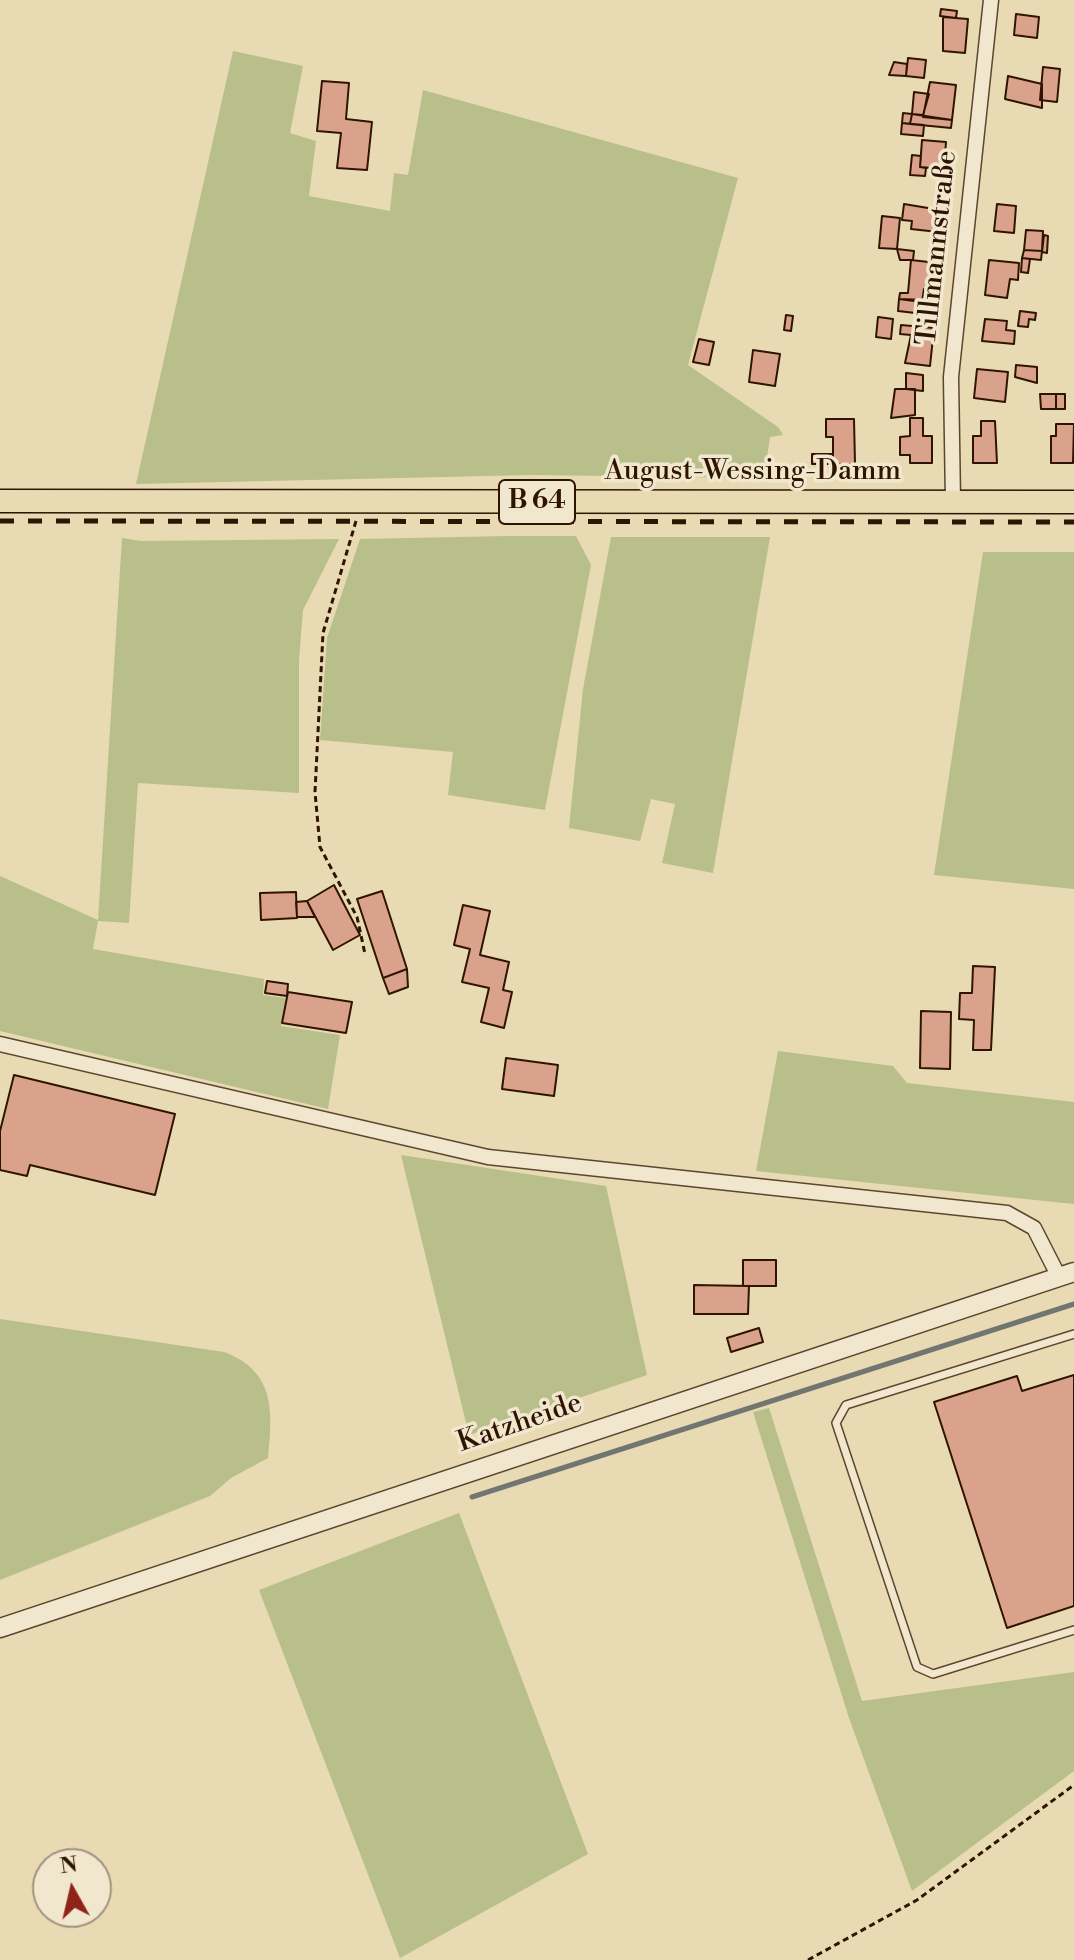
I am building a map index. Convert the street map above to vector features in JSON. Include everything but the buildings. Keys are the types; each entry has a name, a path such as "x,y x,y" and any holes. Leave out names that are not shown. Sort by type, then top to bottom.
{"main road":[{"name":"August-Wessing-Damm","path":"0,501 1074,502"}],"street":[{"name":"Tillmannstraße","path":"953,502 951,377 991,0"},
{"name":"Katzheide","path":"0,1044 488,1157 1007,1213 1034,1228 1066,1275 0,1628"}],"lane":[{"path":"1074,1334 846,1405 836,1423 917,1667 933,1674 1074,1630"}],"path":[{"path":"355,531 323,633 315,792 320,847 357,917 365,954"},
{"path":"808,1960 917,1900 1074,1785"}],"green space":[{"path":"233,51 303,66 290,133 316,141 309,196 390,211 394,173 408,175 423,90 738,178 688,365 778,427 783,435 770,437 764,478 531,475 136,484"},
{"path":"576,536 591,565 545,810 448,795 453,752 320,740 327,638 360,539"},
{"path":"611,537 770,537 713,873 662,863 675,804 651,799 640,841 569,828 583,689"},
{"path":"122,538 141,541 339,539 303,610 299,660 299,793 138,783 129,923 98,921 93,949 264,979 263,995 286,998 281,1026 340,1035 328,1109 0,1031 0,876 98,920"},
{"path":"983,552 1074,552 1074,889 934,875"},
{"path":"778,1051 893,1066 907,1083 1074,1102 1074,1204 756,1171"},
{"path":"401,1155 606,1186 647,1375 469,1435"},
{"path":"0,1319 224,1352 241,1360 262,1381 267,1394 270,1409 268,1458 231,1478 210,1496 0,1580"},
{"path":"769,1408 862,1701 1074,1672 1074,1771 912,1891 849,1718 753,1412"},
{"path":"459,1513 588,1854 400,1958 259,1590"}],"waterway":[{"path":"472,1497 1074,1304"}],"railway":[{"path":"0,521 1074,522"}]}
